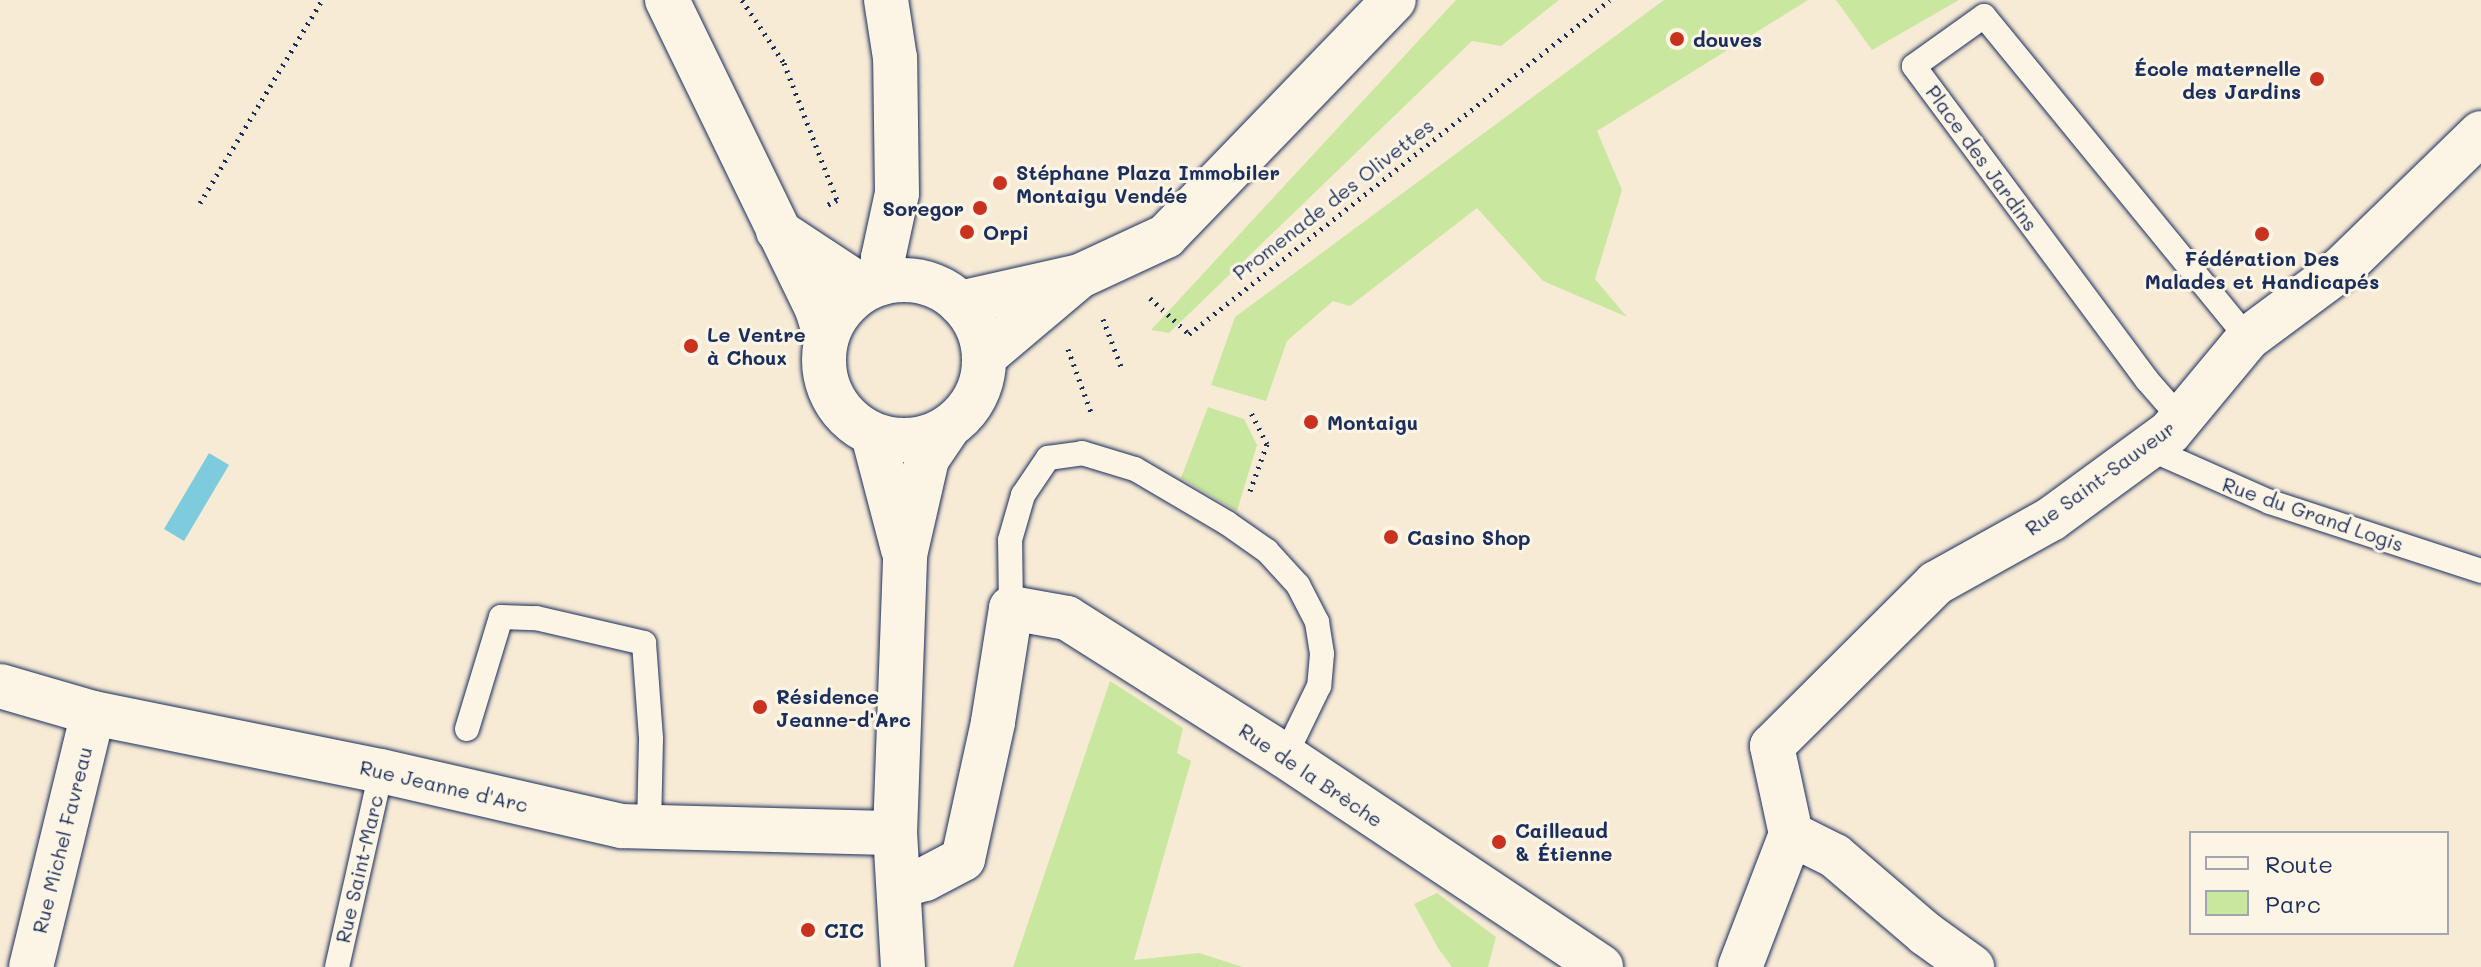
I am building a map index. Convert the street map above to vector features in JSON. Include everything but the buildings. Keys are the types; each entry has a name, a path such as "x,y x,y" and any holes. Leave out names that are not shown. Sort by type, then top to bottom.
{"street":[{"path":"667,0 817,309 826,339"},
{"path":"874,286 897,193 895,58 886,0"},
{"path":"985,356 1090,292 1166,236 1394,0"},
{"name":"Rue Saint-Sauveur","path":"1791,834 1772,746 1936,583 2051,519 2148,448 2181,419 2248,338 2341,269 2481,133"},
{"path":"897,193 946,293 981,336 985,356 983,377 976,397 964,415 947,429 924,439 898,441 873,435 852,423 827,386 823,363 826,339 847,302 874,286 907,279 946,293 1090,292"},
{"path":"776,229 874,286"},
{"path":"903,967 895,833 905,555 927,459 947,429"},
{"path":"873,435 905,555"},
{"path":"900,886 925,879 963,859 993,722 1011,608"},
{"name":"Rue de la Brèche","path":"1011,608 1067,618 1285,756 1601,967"},
{"name":"Rue Jeanne d'Arc","path":"0,686 93,713 381,771 622,826 895,833"},
{"name":"Rue Michel Favreau","path":"31,967 93,713"},
{"path":"1740,967 1791,834 1835,856 1926,934 1972,967"}],"lane":[{"name":"Place des Jardins","path":"2181,419 2147,380 1914,66 1984,16 2248,338"},
{"name":"Rue du Grand Logis","path":"2148,448 2270,502 2481,571"},
{"path":"1011,608 1010,540 1023,495 1048,458 1082,453 1135,469 1267,551 1298,585 1317,622 1322,654 1319,686 1285,756"},
{"path":"467,729 501,617 536,618 644,643 651,739 649,825"},
{"name":"Rue Saint-Marc","path":"337,967 381,771"}],"path":[{"path":"200,203 322,0"},
{"path":"742,0 784,63 837,200"},
{"name":"Promenade des Olivettes","path":"1139,301 1152,298 1189,334 1610,0"},
{"path":"776,229 837,200 897,193"},
{"path":"1090,292 1122,369"},
{"path":"1066,341 1108,461"},
{"path":"1236,530 1267,444 1251,412"}],"green space":[{"path":"1456,0 1559,0 1501,46 1472,41 1169,333 1151,330"},
{"name":"douves","path":"1664,0 1808,0 1597,131 1622,190 1595,279 1627,317 1543,281 1477,208 1350,306 1333,301 1287,341 1266,401 1211,385 1235,317"},
{"path":"1836,0 1959,0 1872,50"},
{"path":"1208,407 1244,419 1257,445 1237,511 1181,478"},
{"path":"1110,681 1183,728 1177,753 1191,761 1134,960 1199,953 1243,967 1013,967"},
{"path":"1437,893 1496,937 1488,967 1452,967 1438,948 1414,904"}],"water":[{"path":"209,453 229,465 184,541 164,529"}],"place":[{"name":"douves","path":"1677,39"},
{"name":"École maternelle des Jardins","path":"2317,79"},
{"name":"Stéphane Plaza Immobiler Montaigu Vendée","path":"1000,183"},
{"name":"Soregor","path":"980,208"},
{"name":"Orpi","path":"967,232"},
{"name":"Fédération Des Malades et Handicapés","path":"2262,234"},
{"name":"Le Ventre à Choux","path":"691,346"},
{"name":"Montaigu","path":"1311,422"},
{"name":"Casino Shop","path":"1391,537"},
{"name":"Résidence Jeanne-d'Arc","path":"760,707"},
{"name":"Cailleaud & Étienne","path":"1499,842"},
{"name":"CIC","path":"808,930"}]}
